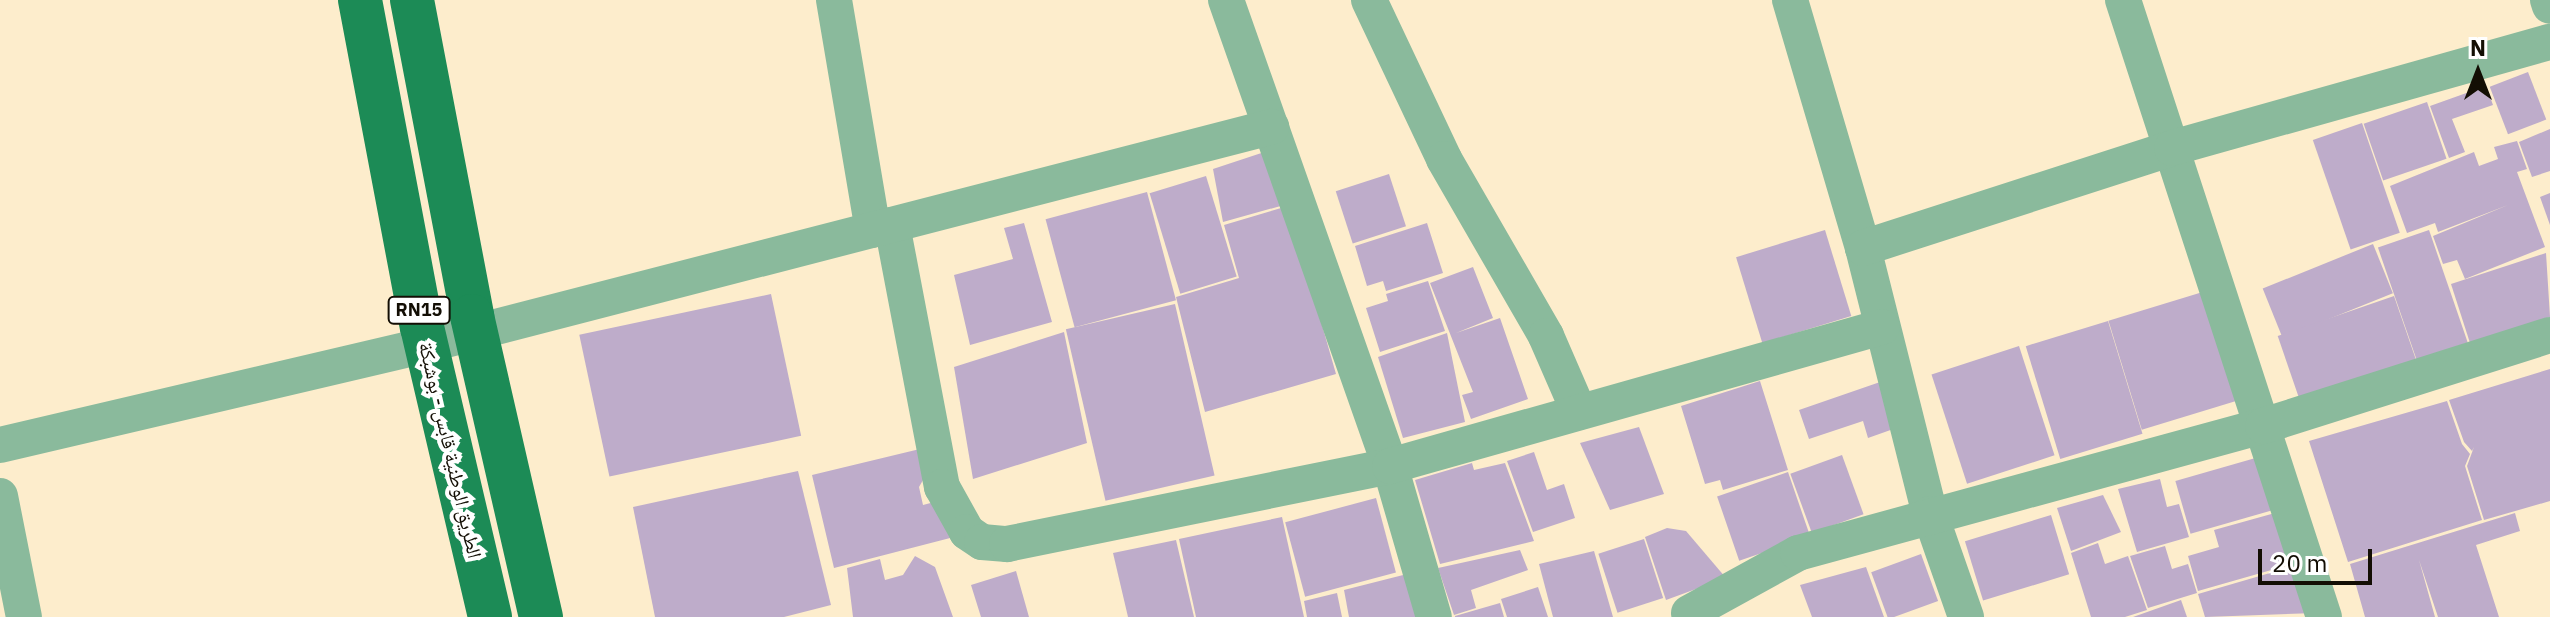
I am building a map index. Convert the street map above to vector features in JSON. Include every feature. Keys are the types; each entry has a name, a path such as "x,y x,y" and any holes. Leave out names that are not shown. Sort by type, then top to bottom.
{"main road":[{"name":"الطريق الوطنية قابس - بوشبكة","path":"360,0 426,345 490,617"},
{"name":"RN15","path":"412,0 475,331 541,617"}],"street":[{"path":"834,0 942,487 967,532 982,542 1007,544 1390,466 1882,327"},
{"path":"1226,0 1390,466 1434,617"},
{"path":"1369,0 1444,159 1546,336 1579,412"},
{"path":"1790,0 1863,248 1930,514 1966,617"},
{"path":"2123,0 2324,617"},
{"path":"2548,0 2550,6"},
{"path":"1863,248 2172,148 2550,42"},
{"path":"0,445 426,345 1271,127"},
{"path":"1688,616 1798,553 1930,514 2263,426 2550,335"},
{"path":"0,496 24,617"}],"building":[{"path":"2528,72 2546,120 2508,134 2490,87"},
{"path":"2486,86 2493,105 2452,119 2465,152 2449,158 2430,106"},
{"path":"2427,102 2447,159 2383,181 2364,124"},
{"path":"2362,123 2400,233 2351,250 2313,140"},
{"path":"2550,129 2550,171 2532,177 2519,142"},
{"path":"2517,141 2527,169 2517,172 2545,247 2465,279 2457,260 2443,264 2433,236 2508,205 2438,232 2435,223 2407,233 2390,186 2474,152 2479,166 2498,159 2494,147"},
{"path":"1283,146 1302,200 1223,222 1213,169"},
{"path":"1389,174 1406,226 1353,244 1336,191"},
{"path":"1206,176 1237,276 1180,294 1150,193"},
{"path":"1147,192 1176,300 1075,327 1046,219"},
{"path":"2550,193 2550,225 2540,197"},
{"path":"1288,206 1336,374 1205,412 1176,297 1239,278 1224,225"},
{"path":"1024,223 1052,322 970,345 954,275 1013,259 1004,228"},
{"path":"1427,223 1443,273 1386,291 1383,281 1367,286 1355,246"},
{"path":"1825,230 1851,316 1762,343 1736,257"},
{"path":"2429,230 2468,343 2417,360 2378,248"},
{"path":"2373,244 2393,293 2283,338 2263,289"},
{"path":"2546,253 2550,317 2470,343 2451,284"},
{"path":"1473,267 1493,318 1456,333 1500,318 1528,399 1471,419 1462,395 1473,392 1430,283"},
{"path":"1428,281 1445,331 1380,352 1366,308 1388,301 1386,294"},
{"path":"2206,291 2239,400 2142,430 2108,321"},
{"path":"771,294 801,436 609,477 579,335"},
{"path":"2394,296 2416,359 2300,399 2278,336"},
{"path":"1175,304 1215,475 1105,501 1066,329"},
{"path":"2108,321 2142,434 2060,459 2026,346"},
{"path":"1064,332 1087,443 973,479 954,367"},
{"path":"1447,333 1465,422 1403,438 1378,357"},
{"path":"2019,346 2055,455 1967,484 1932,374"},
{"path":"2550,369 2550,501 2484,520 2467,466 2474,447 2472,451 2464,442 2449,400"},
{"path":"1760,381 1788,470 1723,490 1720,480 1705,484 1681,406"},
{"path":"1883,381 1899,427 1868,438 1863,421 1809,439 1799,410"},
{"path":"2447,401 2462,444 2470,454 2465,466 2482,520 2348,562 2309,441"},
{"path":"1639,427 1664,494 1610,510 1580,443"},
{"path":"924,448 930,468 919,487 923,505 942,500 954,537 834,568 812,475"},
{"path":"1534,452 1547,490 1564,484 1575,518 1533,532 1507,461"},
{"path":"1842,455 1864,514 1812,533 1790,474"},
{"path":"2259,457 2274,510 2191,534 2175,481"},
{"path":"1472,463 1474,470 1505,463 1534,541 1440,564 1415,480"},
{"path":"798,471 831,605 784,617 655,617 633,507"},
{"path":"1788,472 1810,536 1739,561 1717,496"},
{"path":"2160,479 2167,507 2179,504 2189,537 2137,552 2118,489"},
{"path":"2103,495 2121,532 2071,551 2057,508"},
{"path":"1376,498 1396,572 1305,597 1285,522"},
{"path":"2275,513 2289,565 2198,591 2188,556 2219,547 2214,530"},
{"path":"2515,513 2520,531 2476,545 2499,617 2438,617 2419,560 2435,617 2365,617 2350,564"},
{"path":"2051,515 2069,574 1983,601 1965,541"},
{"path":"1282,517 1304,617 1196,617 1179,539"},
{"path":"1667,528 1686,531 1726,578 1666,600 1645,537"},
{"path":"1644,539 1663,598 1618,613 1598,554"},
{"path":"1176,540 1194,617 1128,617 1113,553"},
{"path":"2098,543 2105,564 2128,556 2147,610 2125,617 2091,617 2071,553"},
{"path":"2165,546 2172,569 2188,564 2197,593 2148,608 2130,556"},
{"path":"1520,550 1528,570 1471,590 1476,608 1454,615 1438,568"},
{"path":"1594,551 1613,617 1553,617 1539,564"},
{"path":"1921,554 1938,601 1888,617 1871,572"},
{"path":"915,556 935,567 953,617 853,617 847,568 880,559 885,580 903,575"},
{"path":"2301,564 2316,613 2205,617 2198,594"},
{"path":"1866,567 1884,617 1812,617 1800,585"},
{"path":"1016,571 1029,617 981,617 971,585"},
{"path":"1415,572 1425,617 1349,617 1344,590"},
{"path":"1538,587 1548,617 1507,617 1501,599"},
{"path":"1337,593 1342,617 1307,617 1304,601"},
{"path":"2181,600 2187,617 2133,617"},
{"path":"1500,603 1504,617 1455,617 1455,616"}]}
